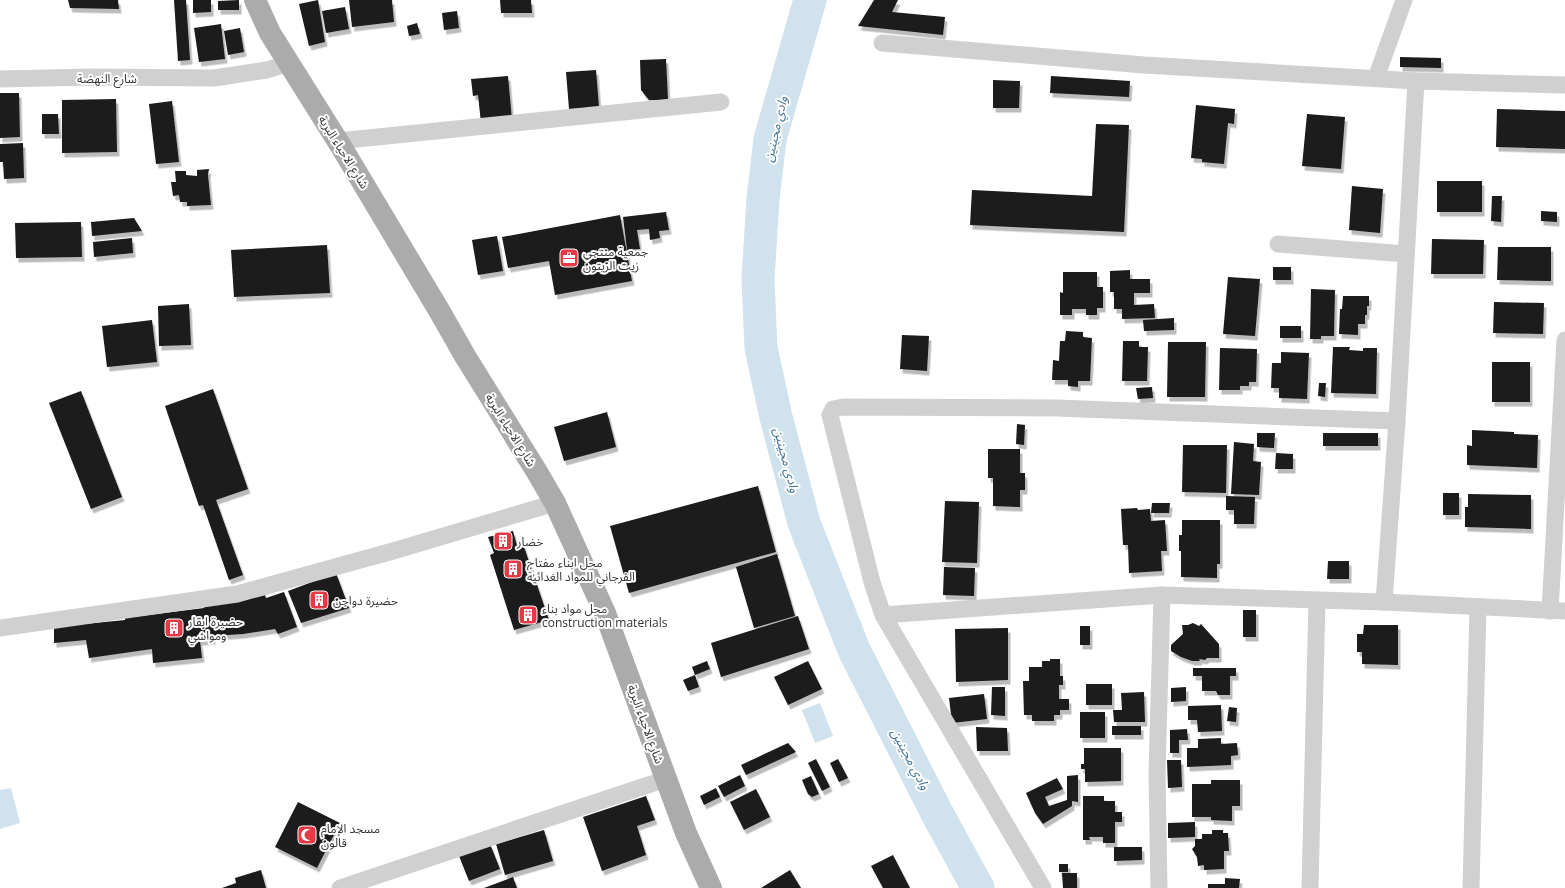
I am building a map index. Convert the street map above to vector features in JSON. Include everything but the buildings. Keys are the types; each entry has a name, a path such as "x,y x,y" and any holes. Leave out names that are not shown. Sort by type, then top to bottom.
{"main road":[{"name":"شارع الاحياء البرية","path":"255,0 270,33 338,141 465,356 555,502 606,613 686,833 711,888"}],"street":[{"path":"1376,78 1404,0"},
{"path":"882,43 1144,65 1416,81 1565,85"},
{"name":"شارع النهضة","path":"0,79 92,77 214,78 268,70 289,64"},
{"path":"1384,602 1397,421 1416,81"},
{"path":"338,141 721,102"},
{"path":"1278,244 1406,254"},
{"path":"884,615 1162,595 1384,602 1558,611 1565,340"},
{"path":"1043,888 884,615 872,582 830,415 833,409 843,407 1057,408 1397,421"},
{"path":"0,628 237,594 393,551 555,502"},
{"path":"1159,888 1157,773 1162,595"},
{"path":"1310,888 1317,600"},
{"path":"1471,888 1478,607"},
{"path":"340,888 666,779"}],"water":[{"path":"820,703 833,736 815,743 802,710"},
{"path":"11,788 20,823 0,829 0,790"}],"waterway":[{"name":"وادي مجينين","path":"810,0 770,139 763,199 758,279 761,348 776,417 804,523 854,650 939,817 978,888"}],"place":[{"name":"جمعية منتجي زيت الزيتون","path":"569,258"},
{"name":"خضار","path":"503,541"},
{"name":"محل ابناء مفتاح الفرجاني للمواد الغدائية","path":"513,569"},
{"name":"حضيرة دواجن","path":"319,600"},
{"name":"محل مواد بناء construction materials","path":"528,615"},
{"name":"حضيرة ابقار ومواشي","path":"174,628"},
{"name":"مسجد الإمام قالون","path":"307,835"}]}
